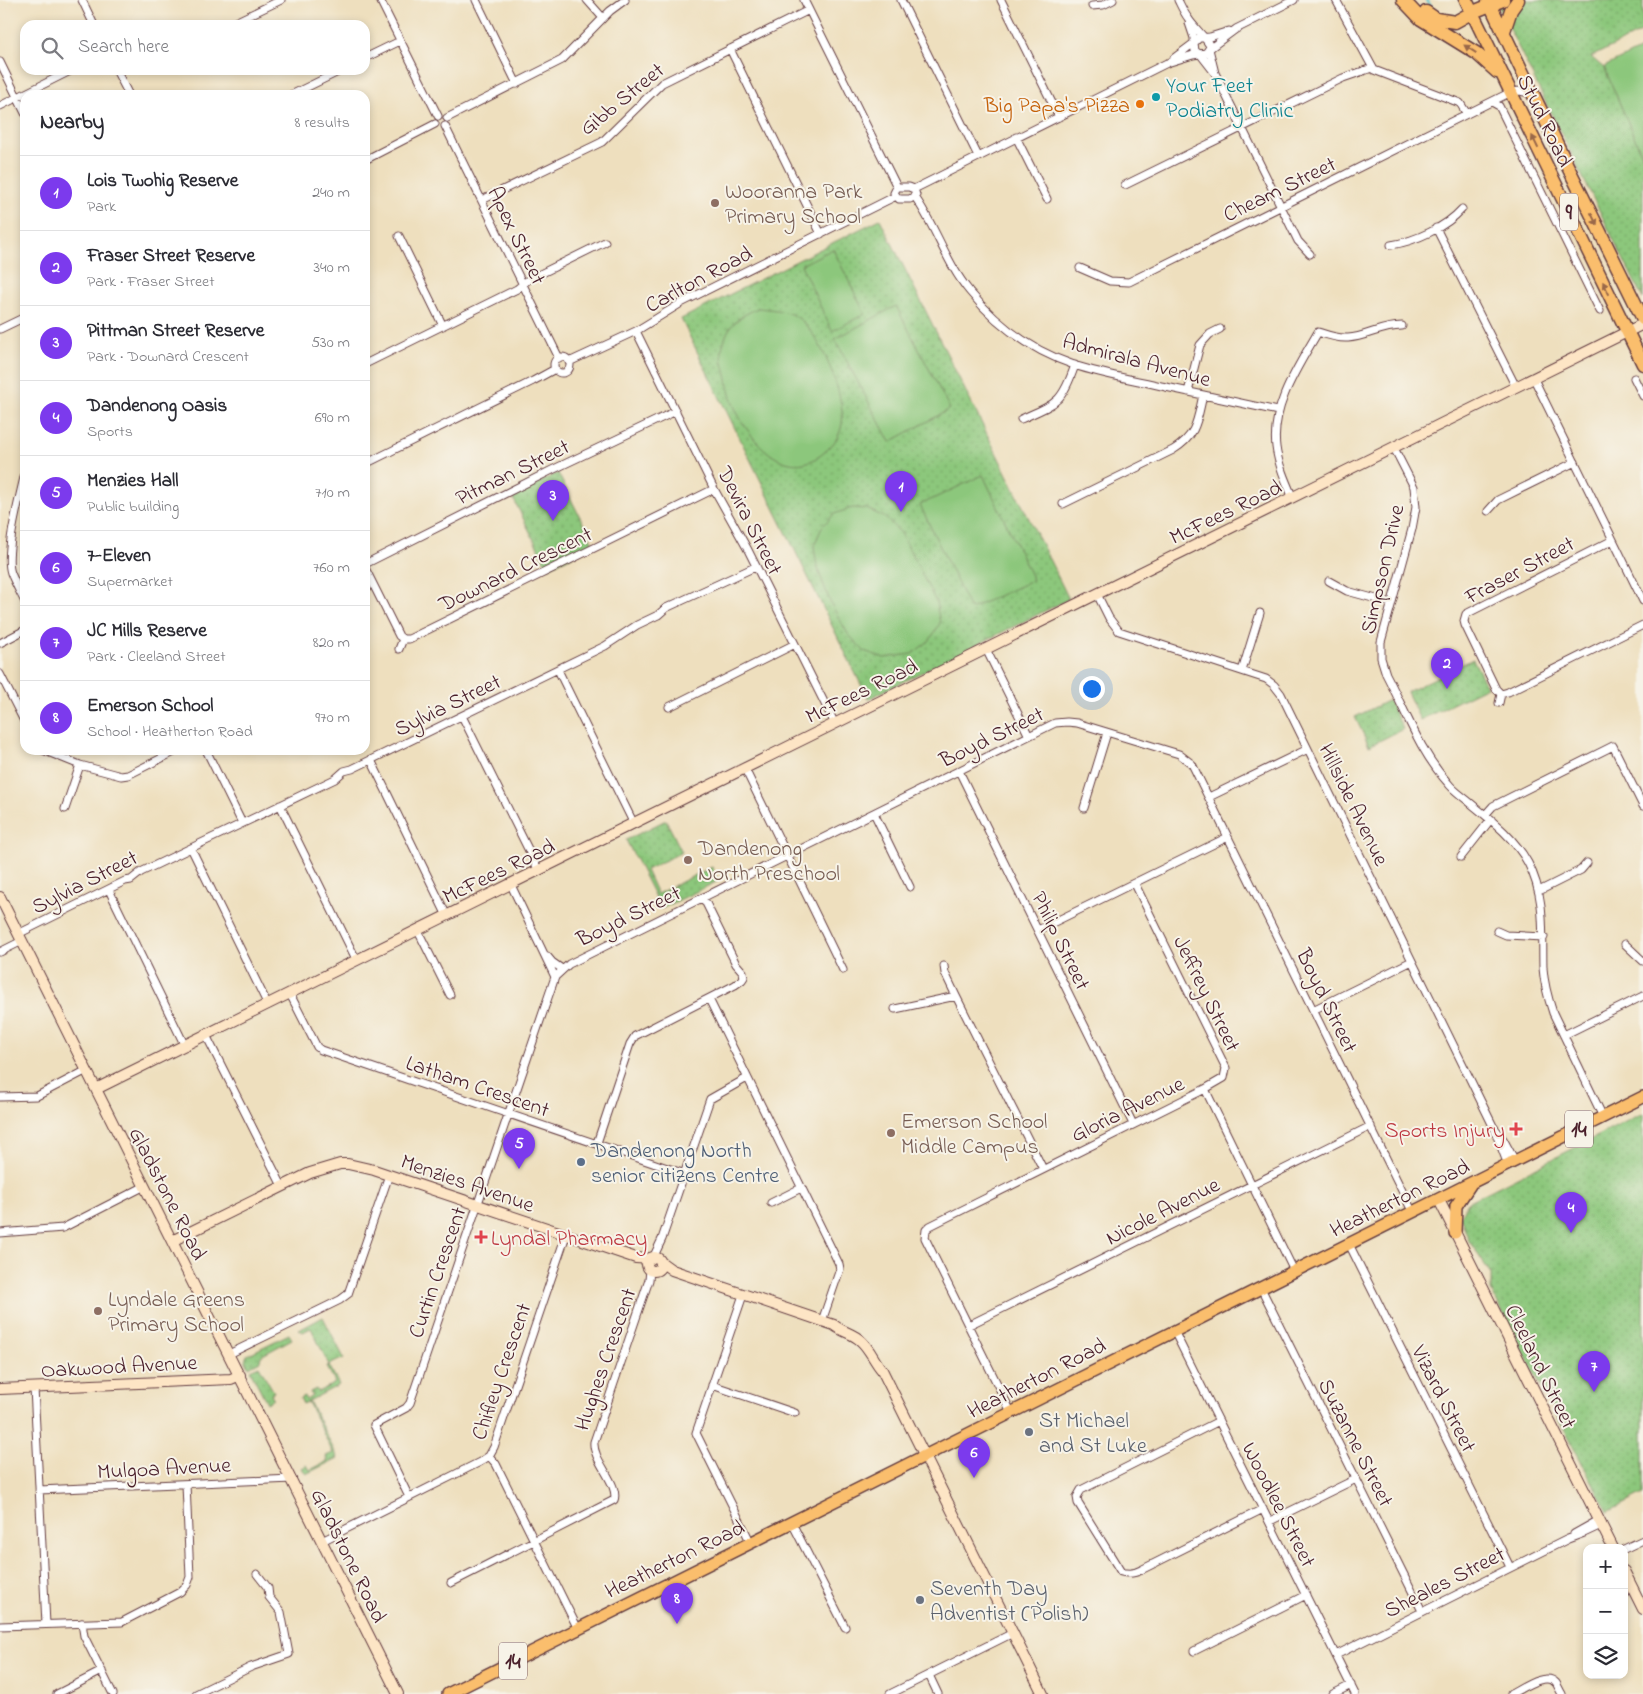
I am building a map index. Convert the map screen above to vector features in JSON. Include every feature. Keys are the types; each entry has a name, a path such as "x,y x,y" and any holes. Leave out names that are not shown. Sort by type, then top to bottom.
{"highway":[{"path":"1404,0 1420,19 1476,53 1490,64 1508,87"},
{"path":"1413,0 1436,19 1455,22 1489,2 1503,0"},
{"name":"Stud Road","path":"1466,0 1643,364"},
{"path":"1504,31 1511,10 1518,0"},
{"name":"Stud Road","path":"1489,2 1643,319"}],"main road":[{"name":"Heatherton Road","path":"448,1694 1643,1097"},
{"path":"1455,1233 1456,1206 1471,1183"}],"street":[{"path":"82,0 92,20"},
{"path":"239,20 281,0"},
{"path":"380,0 438,116"},
{"path":"476,0 517,84"},
{"path":"587,0 603,18"},
{"path":"447,118 562,60 603,18 625,0"},
{"path":"804,0 897,187"},
{"path":"901,0 978,156"},
{"path":"1001,0 1059,116"},
{"path":"1092,6 1103,5 1113,0"},
{"path":"1178,0 1188,19 1208,41 1215,73 1241,128 1298,241 1310,254"},
{"path":"1167,63 1206,53 1236,29 1279,3 1294,0"},
{"path":"1336,0 1370,65 1376,72 1454,102 1464,115"},
{"name":"Gibb Street","path":"482,200 602,142 662,84 809,10"},
{"path":"1188,19 1195,50 1215,73"},
{"path":"897,187 894,191 896,196 902,199 915,193 978,156 1167,63 1199,38 1236,29"},
{"path":"370,56 400,41"},
{"path":"730,49 822,234"},
{"path":"0,62 20,102"},
{"path":"1125,185 1370,65"},
{"path":"33,90 62,75"},
{"path":"119,75 126,90"},
{"path":"301,90 332,75"},
{"path":"1508,87 1535,95"},
{"name":"Cheam Street","path":"1080,268 1110,281 1129,282 1492,102 1508,87"},
{"path":"0,106 18,98"},
{"path":"1492,102 1517,104"},
{"name":"Stud Road","path":"1492,102 1499,106 1600,311"},
{"path":"438,116 442,115 447,118"},
{"path":"435,124 435,118 438,116"},
{"path":"435,124 439,127 445,126 447,118"},
{"path":"370,157 435,124"},
{"name":"Apex Street","path":"445,126 559,358"},
{"path":"1016,137 1047,199"},
{"path":"897,187 912,187 915,193"},
{"name":"Admirala Avenue","path":"915,193 957,274 987,312 1027,342 1075,365 1116,376 1278,411"},
{"name":"Carlton Road","path":"569,362 636,331 683,302 896,196"},
{"path":"1392,244 1406,243 1436,228 1450,220 1462,209"},
{"path":"1436,228 1516,387"},
{"path":"399,236 443,326"},
{"path":"370,362 517,289 528,280 605,242"},
{"path":"0,329 20,319"},
{"name":"McFees Road","path":"96,1089 1643,324"},
{"path":"1293,498 1275,445 1278,411 1286,389 1318,332 1340,338 1349,338 1382,328 1402,326"},
{"path":"1188,392 1200,345 1210,334 1220,329"},
{"name":"Devira Street","path":"636,331 714,489 835,724"},
{"path":"559,358 564,358 569,362 569,368 566,372 561,373 555,369 554,364 559,358"},
{"path":"1021,420 1048,408 1059,399 1068,387 1075,365"},
{"path":"370,462 555,369"},
{"path":"1634,378 1643,396"},
{"path":"1534,379 1643,601"},
{"path":"1063,504 1185,443 1195,428 1203,395"},
{"name":"Pitman Street","path":"370,563 552,470 676,411"},
{"name":"Simpson Drive","path":"1394,448 1414,487 1416,507 1391,603 1382,642 1381,658 1386,674 1429,759 1449,784 1516,844 1528,864 1539,891 1543,911 1544,981 1553,1012 1603,1117"},
{"path":"1488,511 1498,500 1575,462"},
{"name":"Downard Crescent","path":"403,639 409,639 714,489"},
{"path":"20,508 10,543 9,562 11,573 20,592"},
{"name":"Fraser Street","path":"1502,694 1496,689 1465,625 1466,614 1613,540"},
{"name":"Sylvia Street","path":"0,952 20,937 131,880 141,872 334,779 344,771 352,769 558,670 605,646 637,625 658,615 666,608 755,567"},
{"path":"370,576 399,636 403,639 399,649"},
{"path":"1329,581 1347,591 1391,603"},
{"name":"Hillside Avenue","path":"1097,594 1109,618 1119,631 1266,679 1281,694 1494,1126 1503,1139 1511,1163"},
{"path":"1242,671 1260,613"},
{"path":"1500,703 1502,694 1643,625"},
{"path":"0,643 20,633"},
{"path":"669,707 795,644"},
{"path":"986,649 1029,736"},
{"path":"558,670 634,824"},
{"path":"0,674 20,713"},
{"path":"462,716 539,871"},
{"name":"Boyd Street","path":"555,977 568,964 1055,723 1067,722 1107,733 1179,754 1187,759 1195,768 1413,1213"},
{"path":"1084,808 1107,733"},
{"path":"1461,857 1488,817 1493,806 1613,746 1643,806"},
{"path":"1209,797 1308,749"},
{"path":"55,755 80,765 121,776 128,775 168,755"},
{"path":"208,755 242,823"},
{"path":"371,760 447,916"},
{"path":"65,809 80,765"},
{"path":"745,769 843,970"},
{"name":"Philip Street","path":"959,771 1133,1124"},
{"path":"280,805 357,961"},
{"path":"874,813 910,886"},
{"path":"1038,930 1135,884 1228,836"},
{"path":"191,848 268,1005"},
{"path":"1539,891 1581,870 1587,863"},
{"name":"Jeffrey Street","path":"1135,884 1226,1068 1224,1078 1205,1089"},
{"path":"511,885 555,977"},
{"path":"109,890 185,1046"},
{"name":"Gladstone Road","path":"0,897 230,1354 398,1694"},
{"path":"597,1143 634,1036 735,985 744,977 703,897"},
{"path":"418,931 450,995"},
{"path":"1497,932 1506,935 1544,937"},
{"path":"1625,944 1643,962"},
{"path":"544,952 552,962 562,969"},
{"path":"1314,1010 1412,961"},
{"path":"944,966 945,973 956,996 1042,1169"},
{"name":"Curtin Crescent","path":"409,1497 374,1425 406,1408 410,1403 555,977"},
{"name":"Latham Crescent","path":"290,994 317,1047 321,1050 685,1174"},
{"path":"895,1009 956,996"},
{"path":"1564,1036 1643,996"},
{"path":"708,999 839,1264 838,1276 822,1321"},
{"path":"206,1035 282,1186"},
{"path":"0,1097 38,1096 87,1070"},
{"name":"Hughes Crescent","path":"451,1583 612,1503 616,1498 615,1492 595,1452 594,1442 710,1099 747,1078"},
{"path":"1205,1089 1294,1271"},
{"name":"Gloria Avenue","path":"969,1325 925,1238 925,1232 930,1226 1205,1089"},
{"name":"Nicole Avenue","path":"969,1325 1371,1126"},
{"name":"Menzies Avenue","path":"172,1241 310,1173 329,1161 345,1159 365,1164 374,1170 566,1234 654,1266 672,1270 834,1325 863,1342 882,1370 1043,1694"},
{"path":"230,1354 340,1300 348,1294 389,1175"},
{"path":"0,1233 63,1228 145,1186"},
{"path":"771,1203 802,1188"},
{"name":"Cleeland Street","path":"1438,1200 1611,1544"},
{"name":"Chifley Crescent","path":"322,1541 489,1456 494,1447 566,1234"},
{"name":"Vizard Street","path":"1349,1244 1510,1567"},
{"name":"Suzanne Street","path":"1261,1288 1422,1611"},
{"path":"742,1295 696,1433 751,1543"},
{"path":"969,1325 1011,1412"},
{"name":"Woodlee Street","path":"1174,1331 1355,1694"},
{"name":"Oakwood Avenue","path":"0,1389 231,1379 240,1375"},
{"path":"712,1385 795,1413"},
{"path":"34,1388 46,1624"},
{"path":"1219,1421 1081,1490 1077,1497 1078,1503 1121,1572 1127,1574 1135,1573 1263,1509"},
{"path":"489,1456 496,1464 578,1629"},
{"name":"Mulgoa Avenue","path":"39,1490 292,1479"},
{"path":"1270,1521 1356,1479"},
{"path":"0,1626 122,1622 180,1592 187,1585 190,1578 186,1484"},
{"path":"792,1523 845,1627"},
{"name":"Sheales Street","path":"1336,1655 1568,1539 1582,1528 1600,1523"},
{"path":"1628,1547 1643,1540"},
{"path":"196,1694 252,1667 289,1654 281,1612 269,1597 268,1588 257,1574"},
{"path":"1628,1579 1643,1609"},
{"path":"1194,1651 1306,1595"},
{"path":"82,1624 84,1636 113,1694"},
{"path":"890,1694 1013,1633"},
{"path":"57,1694 102,1671"},
{"path":"929,1675 938,1694"},
{"path":"1510,1694 1544,1678 1551,1679 1556,1683 1562,1694"},
{"path":"1333,1694 1351,1685"}],"green space":[{"path":"1495,0 1643,0 1643,31 1591,57 1605,69 1643,157 1643,299"},
{"path":"1643,48 1643,157 1604,67"},
{"path":"880,219 1069,599 868,699 681,319"},
{"path":"833,249 865,314 832,331 801,265"},
{"path":"896,306 950,409 890,442 835,339"},
{"path":"758,308 786,312 804,323 821,349 835,381 842,412 841,429 834,442 821,455 807,462 792,463 779,459 767,451 746,427 731,398 722,359 724,342 728,331 734,323"},
{"path":"558,473 594,545 548,568 512,496"},
{"path":"983,475 1033,580 970,609 920,505"},
{"path":"852,508 867,509 884,517 901,533 936,602 940,623 930,640 912,654 884,658 864,651 848,634 831,604 817,567 814,546 822,527 834,514"},
{"path":"1473,659 1487,687 1420,720 1407,692"},
{"path":"1389,700 1403,729 1369,746 1355,717"},
{"path":"666,820 682,852 646,870 657,894 712,867 718,881 661,909 626,840"},
{"path":"1643,1113 1643,1494 1608,1512 1491,1291 1491,1274 1469,1241 1460,1216 1468,1202"},
{"path":"323,1317 344,1358 329,1365 311,1328 303,1332 299,1330"},
{"path":"289,1334 292,1339 261,1356 260,1361 249,1367 245,1360 247,1355"},
{"path":"329,1365 339,1385 309,1401 338,1458 306,1474 302,1468 307,1465 310,1470 328,1461 326,1456 333,1453 308,1402 303,1404 300,1398 304,1396 306,1400 312,1396 310,1392 316,1389 318,1392 335,1383 327,1366"},
{"path":"259,1366 274,1392 271,1394 274,1399 267,1403 250,1370"}],"waterway":[{"path":"1426,0 1431,6"}],"place":[{"name":"Your Feet Podiatry Clinic","path":"1156,97"},
{"name":"Big Papa's Pizza","path":"1140,104"},
{"name":"Wooranna Park Primary School","path":"715,203"},
{"name":"Lois Twohig Reserve","path":"901,512"},
{"name":"Pittman Street Reserve","path":"553,521"},
{"name":"Fraser Street Reserve","path":"1447,689"},
{"name":"Dandenong North Preschool","path":"688,860"},
{"name":"Sports Injury","path":"1516,1129"},
{"name":"Emerson School Middle Campus","path":"891,1133"},
{"name":"Dandenong North senior citizens Centre","path":"581,1162"},
{"name":"Menzies Hall","path":"519,1169"},
{"name":"Dandenong Oasis","path":"1571,1233"},
{"name":"Lyndal Pharmacy","path":"481,1237"},
{"name":"Lyndale Greens Primary School","path":"98,1311"},
{"name":"JC Mills Reserve","path":"1594,1392"},
{"name":"St Michael and St Luke","path":"1029,1432"},
{"name":"7-Eleven","path":"974,1478"},
{"name":"Seventh Day Adventist (Polish)","path":"920,1600"},
{"name":"Emerson School","path":"677,1624"}]}
